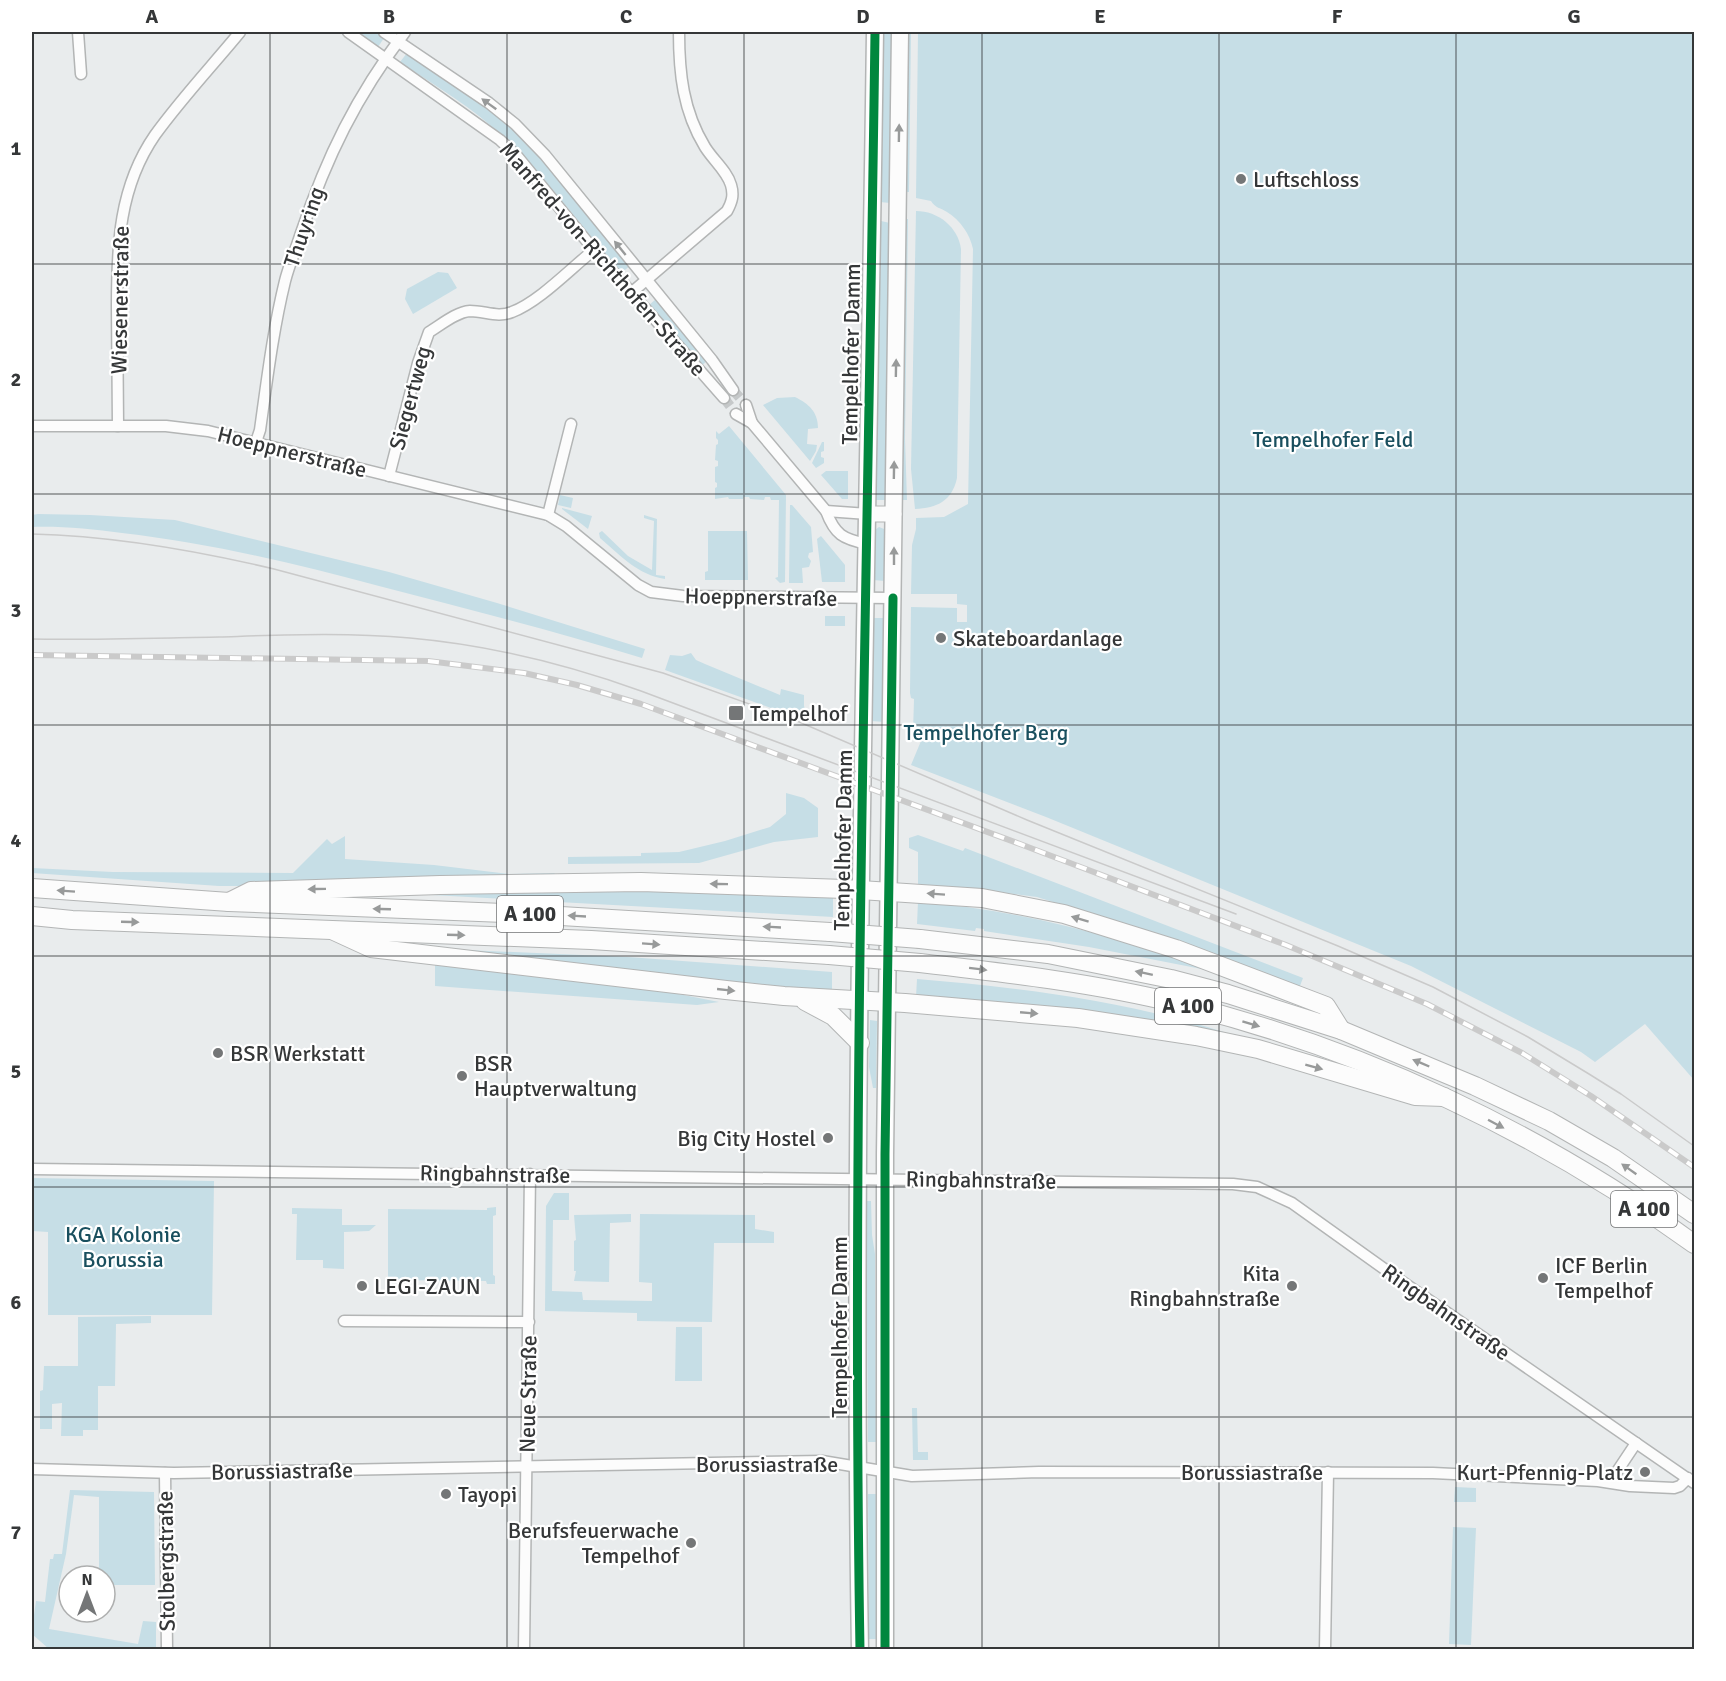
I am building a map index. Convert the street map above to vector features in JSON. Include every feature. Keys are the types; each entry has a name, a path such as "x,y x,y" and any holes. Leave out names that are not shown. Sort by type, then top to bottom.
{"highway":[{"path":"229,902 251,891 640,882 889,891 982,898 1037,908 1176,949 1326,1006 1341,1029"},
{"name":"A 100","path":"32,888 229,902 527,914 920,939 1048,954 1171,978 1341,1029 1474,1086 1550,1121 1613,1158 1695,1214"},
{"name":"A 100","path":"32,916 72,920 591,940 829,955 920,963 1056,980 1181,1004 1296,1038 1368,1064 1444,1097 1593,1175 1695,1244"},
{"path":"334,931 371,948 792,997 887,1002 1078,1018 1196,1036 1258,1049 1415,1096 1444,1097"},
{"path":"792,997 827,1012 860,1043"}],"main road":[{"name":"Tempelhofer Damm","path":"860,1650 858,1178 875,32"},
{"name":"Tempelhofer Damm","path":"885,1650 885,1178 900,32"},
{"path":"873,208 898,206"}],"street":[{"path":"78,32 81,74"},
{"name":"Wiesenerstraße","path":"118,426 117,265 118,236 125,200 140,163 156,134 240,32"},
{"name":"Manfred-von-Richthofen-Straße","path":"348,32 500,140 517,156 594,250 723,398"},
{"name":"Manfred-von-Richthofen-Straße","path":"384,32 516,124 545,154 734,390"},
{"name":"Thuyring","path":"256,442 260,430 274,328 286,279 314,195 342,129 357,102 405,32"},
{"path":"632,293 727,211 733,195 730,182 705,147 687,107 680,75 679,32"},
{"name":"Siegertweg","path":"389,476 418,363 429,332 462,312 472,311 491,315 510,313 525,305 594,250"},
{"name":"Manfred-von-Richthofen-Straße","path":"710,383 722,374"},
{"path":"746,405 752,423"},
{"path":"736,414 752,423 826,511 832,528 847,539 867,544"},
{"path":"548,515 571,424"},
{"name":"Hoeppnerstraße","path":"32,426 166,426 208,431 548,515 566,526 627,579 651,592 683,596 893,598"},
{"path":"826,511 838,514 894,514"},
{"name":"Ringbahnstraße","path":"32,1168 885,1178 1233,1184 1263,1189 1292,1203 1691,1481"},
{"name":"Neue Straße","path":"524,1650 530,1174"},
{"path":"344,1321 529,1322"},
{"path":"1610,1482 1635,1443"},
{"name":"Borussiastraße","path":"32,1469 165,1473 822,1461 912,1476 1039,1472 1462,1473 1674,1488 1691,1481"},
{"path":"1325,1650 1328,1472"},
{"name":"Stolbergstraße","path":"165,1473 167,1650"}],"green space":[{"path":"356,32 376,32 384,38 378,47"},
{"path":"882,32 893,32 890,203 880,202"},
{"path":"907,32 911,32 909,192 905,192"},
{"name":"Tempelhofer Feld","path":"918,32 1694,32 1694,1080 1645,1024 1595,1062 1581,1052 1411,966 1046,817 911,765 921,741 913,732 914,699 911,698 910,693 911,607 957,608 957,622 967,622 967,605 957,604 957,594 911,594 912,545 916,518 944,517 968,504 973,249 967,233 956,219 936,207 931,201 916,198"},
{"path":"407,53 475,99 513,130 540,158 630,266 621,273 550,187 492,127 467,107 400,62"},
{"path":"916,211 932,214 946,222 956,234 961,249 957,478 955,486 942,502 930,507 915,509 911,469"},
{"path":"905,219 908,219 905,439 907,500 901,500"},
{"path":"881,221 890,223 886,500 876,500"},
{"path":"438,272 448,273 457,288 413,314 405,299 407,289"},
{"path":"656,299 708,360 699,368 648,306"},
{"path":"795,397 812,409 818,422 818,428 808,429 807,444 817,445 810,461 763,405 777,398"},
{"path":"729,426 786,495 785,582 780,583 775,578 778,577 779,500 771,500 770,497 765,497 764,500 749,497 715,499 717,483 715,482 715,467 718,466 718,461 715,460 718,444 716,431 719,434"},
{"path":"824,442 824,451 821,452 821,457 824,458 824,463 816,468 812,463"},
{"path":"826,471 848,471 848,499 842,499 821,475"},
{"path":"560,495 573,498 571,508 558,505"},
{"path":"790,505 811,527 813,552 809,553 808,557 811,561 809,567 802,568 803,583 789,583"},
{"path":"562,509 592,516 588,529"},
{"path":"32,515 175,520 389,572 645,649 642,658 544,629 283,562 219,548 99,530 32,527"},
{"path":"644,515 657,519 656,575 665,576 665,579 638,569 600,538 599,533 602,531 628,556 652,570 654,521 644,518"},
{"path":"879,527 884,529 885,533 885,581 873,580 875,530"},
{"path":"708,531 747,531 748,580 705,580 705,572 708,571"},
{"path":"821,536 845,565 845,582 822,582 817,539"},
{"path":"825,616 845,616 845,626 825,626"},
{"path":"872,618 885,618 885,722 871,721"},
{"path":"691,653 696,660 780,695 781,689 804,695 804,706 810,722 665,670 670,655 682,656"},
{"path":"786,793 804,798 818,808 818,837 774,842 699,863 568,864 568,857 641,856 641,853 679,852 770,827 786,814"},
{"path":"918,835 963,851 965,848 1303,978 1298,991 1110,920 1037,897 977,889 918,885 918,852 909,848 909,838"},
{"path":"345,836 345,859 434,865 509,874 554,873 556,875 293,886 219,886 32,873 32,868 113,872 293,873 327,839 332,844"},
{"path":"641,888 833,895 833,917 432,895"},
{"path":"918,902 1032,918 1107,937 1217,972 1089,947 984,931 984,929 976,928 975,931 917,924"},
{"path":"443,949 628,957 832,972 832,993"},
{"path":"435,962 643,987 719,1002 697,1005 435,986"},
{"path":"917,979 1043,992 1084,999 1167,1016 1248,1040 1123,1016 1055,1007 916,997"},
{"path":"870,1020 877,1021 876,1088 873,1088 869,1067"},
{"name":"KGA Kolonie Borussia","path":"32,1178 214,1181 212,1315 48,1315 48,1232 32,1231"},
{"path":"554,1193 569,1193 569,1220 553,1220 552,1291 582,1292 583,1300 652,1301 652,1283 639,1282 640,1214 755,1215 755,1229 774,1232 774,1243 714,1243 712,1322 637,1321 637,1313 545,1311 546,1206"},
{"path":"866,1201 871,1201 875,1254 876,1442 868,1442"},
{"path":"496,1207 496,1215 493,1216 495,1284 487,1284 486,1281 388,1280 388,1209 487,1210 487,1208"},
{"path":"292,1208 342,1209 342,1225 376,1225 369,1231 344,1232 344,1269 323,1268 323,1260 296,1260 297,1214 292,1214"},
{"path":"631,1214 631,1222 610,1223 609,1282 574,1281 576,1271 574,1271 574,1241 576,1240 574,1215"},
{"path":"151,1316 151,1323 116,1324 115,1386 98,1386 98,1430 83,1430 83,1436 61,1436 62,1403 52,1404 52,1429 40,1429 40,1391 43,1390 44,1366 78,1366 78,1317"},
{"path":"676,1327 702,1327 702,1381 675,1381"},
{"path":"912,1408 917,1408 918,1452 928,1452 928,1460 913,1460"},
{"path":"1455,1487 1476,1488 1476,1502 1454,1502"},
{"path":"70,1490 154,1492 155,1585 117,1585 117,1564 99,1564 99,1497 74,1495 64,1564 57,1564 57,1594 49,1629 138,1644 143,1621 156,1622 156,1649 49,1649 32,1634 32,1615 34,1615 36,1601 45,1602 50,1559 53,1559 54,1554 62,1554"},
{"path":"868,1494 876,1494 877,1639 869,1639"},
{"path":"1453,1527 1476,1528 1471,1645 1449,1644"}],"tunnel":[{"path":"733,390 746,405"},
{"path":"724,398 736,414"}],"tram line":[{"path":"32,534 154,545 274,569 663,673 797,721 1027,820 1433,987 1528,1037 1589,1074 1694,1146"},
{"path":"32,639 362,635 440,641 527,657 584,672 641,691 1236,914"}],"railway":[{"path":"32,655 428,661 524,673 577,685 641,704 1286,945 1427,1004 1522,1053 1591,1096 1694,1167"}],"cycle path":[{"path":"860,1650 859,1043 875,32"},
{"path":"885,1650 885,1154 893,598"}],"place":[{"name":"Luftschloss","path":"1241,179"},
{"name":"Skateboardanlage","path":"941,638"},
{"name":"Tempelhof","path":"736,713"},
{"name":"BSR Werkstatt","path":"218,1053"},
{"name":"BSR Hauptverwaltung","path":"462,1076"},
{"name":"Big City Hostel","path":"828,1138"},
{"name":"ICF Berlin Tempelhof","path":"1543,1278"},
{"name":"LEGI-ZAUN","path":"362,1286"},
{"name":"Kita Ringbahnstraße","path":"1292,1286"},
{"name":"Kurt-Pfennig-Platz","path":"1645,1472"},
{"name":"Tayopi","path":"446,1494"},
{"name":"Berufsfeuerwache Tempelhof","path":"691,1543"}],"park label":[{"name":"Tempelhofer Berg","path":"986,732"}]}
